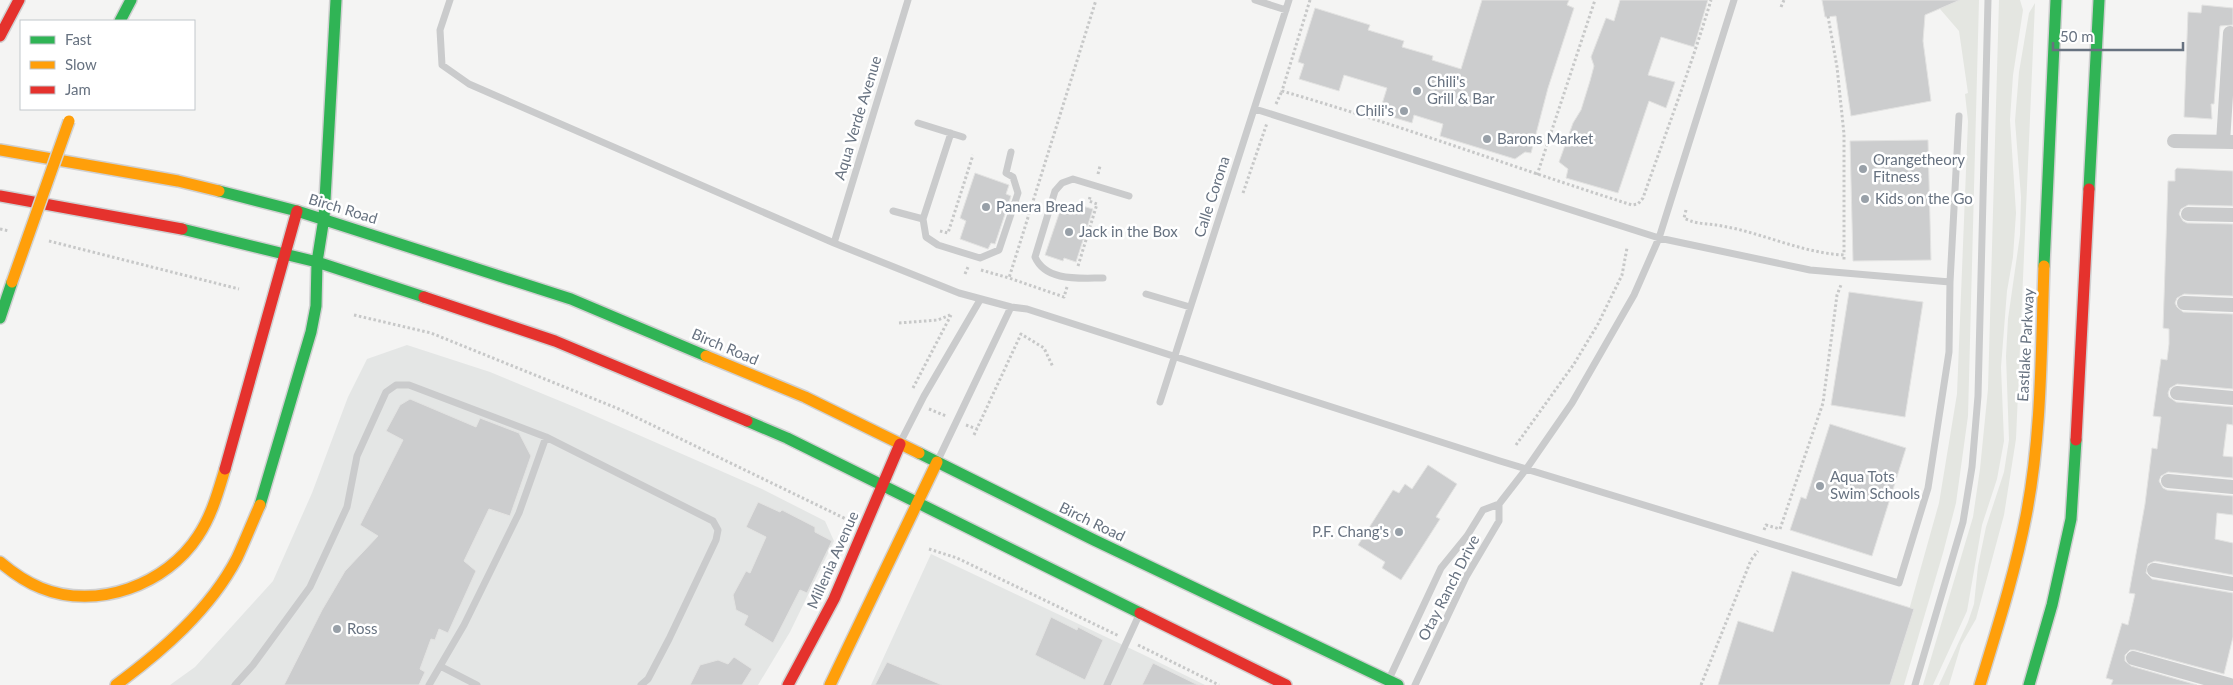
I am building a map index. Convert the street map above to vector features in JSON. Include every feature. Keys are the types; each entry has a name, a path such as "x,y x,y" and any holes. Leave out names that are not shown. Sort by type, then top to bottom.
{"main road":[{"path":"0,36 19,0"},
{"path":"121,20 131,0"},
{"path":"116,685 153,658 190,622 222,581 248,536 264,496 311,332 316,306 317,262 324,218 336,0"},
{"name":"Eastlake Parkway","path":"1980,685 2006,598 2026,516 2037,434 2056,0"},
{"path":"2028,685 2052,605 2071,519 2099,0"},
{"path":"26,209 74,110"},
{"path":"0,318 69,120"},
{"name":"Birch Road","path":"0,150 178,181 324,218 571,299 806,397 1094,540 1391,683"},
{"path":"0,196 169,226 317,262 555,341 787,438 1286,685"},
{"path":"0,562 15,574 42,588 70,596 85,597 108,595 130,589 158,576 182,557 201,533 215,502 267,311 286,255 297,211"},
{"name":"Millenia Avenue","path":"788,685 834,599 900,444"},
{"path":"830,685 937,462"}],"street":[{"path":"2174,141 2228,142 2230,33"},
{"path":"2188,214 2233,215"},
{"path":"2184,303 2233,305"},
{"path":"2177,393 2233,398"},
{"path":"2168,481 2233,487"},
{"path":"2154,570 2233,584"},
{"path":"2133,658 2230,685"}],"lane":[{"path":"450,0 440,30 442,65 469,84 834,243 980,300 1027,309 1527,468 1899,583 1928,488 1949,352 1950,282 1959,116"},
{"name":"Aqua Verde Avenue","path":"834,243 908,0"},
{"path":"1255,0 1286,10"},
{"name":"Calle Corona","path":"1160,402 1173,355 1255,109 1289,0"},
{"path":"1499,504 1527,468 1572,403 1625,312 1659,238 1734,0"},
{"path":"1916,685 1963,522 1972,467 1978,386 1988,0"},
{"path":"1255,109 1659,238 1810,270 1950,282"},
{"path":"918,123 963,137"},
{"path":"951,133 923,219 926,237 938,245 980,258 999,250 1018,193 1013,177 1006,172 1010,152"},
{"path":"1103,278 1070,278 1047,270 1038,264 1035,257 1055,191 1062,183 1073,179 1128,196"},
{"path":"893,211 923,219"},
{"path":"1146,294 1190,307"},
{"path":"900,444 924,396 980,300"},
{"path":"937,462 1011,307"},
{"path":"236,685 310,588 347,507 357,456 386,392 396,385 409,385 546,437 713,521 718,530 716,540 669,640 648,678 642,685"},
{"path":"428,685 464,625 519,513 546,437"},
{"name":"Otay Ranch Drive","path":"1391,683 1441,568 1467,536 1483,510 1499,504 1499,522 1466,577 1415,685"},
{"path":"1107,685 1140,613"},
{"path":"440,666 477,685"}],"path":[{"path":"1009,278 1096,0"},
{"path":"1243,193 1270,114 1282,91 1310,0"},
{"path":"1537,174 1596,0"},
{"path":"1282,91 1352,111 1537,174 1632,204 1638,204 1642,201 1677,100 1693,62 1711,0"},
{"path":"1782,7 1784,0"},
{"path":"1701,685 1751,560 1757,554 1766,525 1780,529 1823,403 1837,295 1843,273 1844,255 1844,134 1837,67 1828,16"},
{"path":"936,230 948,233 973,155"},
{"path":"965,274 968,267 1009,278 1064,297 1074,266 1078,266 1097,204 1088,201 1095,186 1100,166"},
{"path":"1686,210 1684,218 1699,224 1722,226 1825,254 1844,255"},
{"path":"0,229 10,231"},
{"path":"48,241 239,290"},
{"path":"1516,445 1574,364 1598,324 1622,275 1627,248"},
{"path":"354,315 431,333 619,409 846,519"},
{"path":"899,323 938,320 950,315"},
{"path":"974,434 1021,334 1044,348 1053,367"},
{"path":"928,549 957,558 1219,685"}],"shaded area":[{"path":"1944,0 1979,0 1968,416 1956,503 1904,685 1888,685 1939,503 1957,394 1968,121 1965,94 1968,93 1959,31 1940,9"},
{"path":"1999,0 2020,0 2023,10 2013,75 2010,120 2016,213 2001,367 2004,441 1997,479 1982,525 1967,611 1933,685 1923,685 1973,517 1980,469 1988,389"},
{"path":"2035,3 2016,439 2004,515 1976,619 1961,645 1949,685 1939,685 1968,622 1974,604 1978,566 1986,527 2004,472 2009,440 2006,356 2008,319 2020,235 2021,197 2015,121 2019,72 2029,13"},
{"path":"407,345 490,372 577,408 762,489 825,521 834,541 790,632 758,685 170,685 195,667 273,581 312,493 348,397 367,359"},
{"path":"931,554 1144,655 1205,685 871,685"}],"building":[{"path":"1482,0 1569,0 1567,5 1574,8 1548,88 1531,153 1525,152 1515,159 1440,136 1443,124 1414,115 1412,123 1392,117 1395,108 1382,104 1387,88 1344,75 1339,91 1299,79 1304,64 1298,62 1315,8 1370,25 1368,30 1404,41 1402,47 1433,56 1432,60 1461,69"},
{"path":"1620,0 1708,0 1694,47 1661,37 1648,75 1675,82 1666,108 1649,101 1618,193 1566,178 1568,169 1559,162 1573,123 1581,110 1590,81 1594,66 1591,57 1606,18 1614,21"},
{"path":"1822,0 1960,0 1925,15 1923,41 1931,101 1851,116 1836,16 1825,17"},
{"path":"2202,5 2233,8 2233,25 2220,26 2214,104 2211,104 2212,119 2184,117 2188,12 2201,13"},
{"path":"1928,140 1931,260 1853,261 1850,141"},
{"path":"2177,168 2233,171 2233,206 2188,205 2181,209 2179,214 2183,221 2187,223 2233,224 2233,296 2184,294 2177,298 2175,303 2183,312 2233,314 2233,389 2177,384 2170,388 2168,393 2169,397 2176,402 2233,407 2233,425 2227,424 2223,456 2233,457 2233,478 2168,472 2161,476 2159,481 2163,488 2167,490 2233,496 2233,515 2217,513 2215,539 2233,543 2233,575 2155,561 2148,564 2146,573 2152,579 2233,593 2233,637 2224,674 2135,650 2130,650 2125,655 2125,661 2131,666 2197,685 2111,685 2113,680 2106,678 2122,623 2128,625 2135,594 2129,593 2145,504 2152,448 2157,449 2161,417 2153,416 2161,359 2167,360 2169,344 2169,329 2163,328 2168,181 2175,181 2175,170"},
{"name":"Panera Bread","path":"975,173 1009,185 1006,194 1011,196 995,244 991,243 988,249 960,239 966,221 960,218"},
{"name":"Jack in the Box","path":"1075,204 1093,209 1076,262 1064,258 1063,261 1045,255 1062,205 1074,209"},
{"path":"1849,292 1923,302 1905,417 1831,405"},
{"path":"410,399 476,427 480,418 519,433 531,456 510,516 489,509 464,561 476,571 448,633 439,629 435,640 431,639 420,669 425,672 419,685 284,685 322,610 345,571 378,536 360,525 403,440 386,431 400,405"},
{"path":"1830,424 1906,448 1872,556 1790,530 1801,497 1806,499"},
{"name":"P.F. Chang's","path":"1428,465 1457,484 1436,517 1440,519 1401,580 1382,568 1385,562 1358,545 1393,490 1399,493 1405,484 1412,489"},
{"path":"758,502 780,512 782,510 815,527 815,532 832,541 807,593 800,590 773,643 744,625 748,616 736,610 733,595 746,571 750,573 766,537 746,527"},
{"path":"1792,571 1914,609 1890,685 1718,685 1738,621 1773,632"},
{"path":"1051,617 1077,630 1078,627 1103,640 1085,680 1035,655"},
{"path":"734,657 752,669 742,685 690,685 700,665 718,660 728,664"},
{"path":"887,662 942,685 875,685"},
{"path":"1153,663 1198,685 1142,685"}],"traffic: fast":[{"path":"121,20 131,0"},
{"path":"260,505 311,332 316,306 317,262 324,218 336,0"},
{"path":"2044,266 2056,0"},
{"path":"2089,189 2099,0"},
{"path":"219,191 297,211 571,299 706,356"},
{"path":"182,229 317,262 424,297"},
{"path":"0,318 12,282"},
{"path":"747,421 787,438 1140,613"},
{"path":"2029,685 2052,605 2071,519 2076,440"},
{"path":"919,453 1094,540 1398,685"}],"traffic: slow":[{"path":"12,282 69,121"},
{"path":"0,150 178,181 219,191"},
{"path":"1980,685 2017,559 2031,485 2040,391 2044,266"},
{"path":"706,356 805,397 919,453"},
{"path":"830,685 937,462"},
{"path":"0,562 30,583 63,594 85,596 129,589 149,580 168,568 185,553 207,520 225,469"},
{"path":"116,685 167,644 213,595 237,558 260,505"}],"traffic: jam":[{"path":"0,36 19,0"},
{"path":"2076,440 2089,189"},
{"path":"0,196 182,229"},
{"path":"225,469 297,211"},
{"path":"424,297 555,341 747,421"},
{"path":"788,685 834,599 900,444"},
{"path":"1140,613 1286,685"}],"place":[{"name":"Chili's Grill & Bar","path":"1417,91"},
{"name":"Chili's","path":"1404,111"},
{"name":"Barons Market","path":"1487,139"},
{"name":"Orangetheory Fitness","path":"1863,169"},
{"name":"Kids on the Go","path":"1865,199"},
{"name":"Panera Bread","path":"986,207"},
{"name":"Jack in the Box","path":"1069,232"},
{"name":"Aqua Tots Swim Schools","path":"1820,486"},
{"name":"P.F. Chang's","path":"1399,532"},
{"name":"Ross","path":"337,629"}]}
